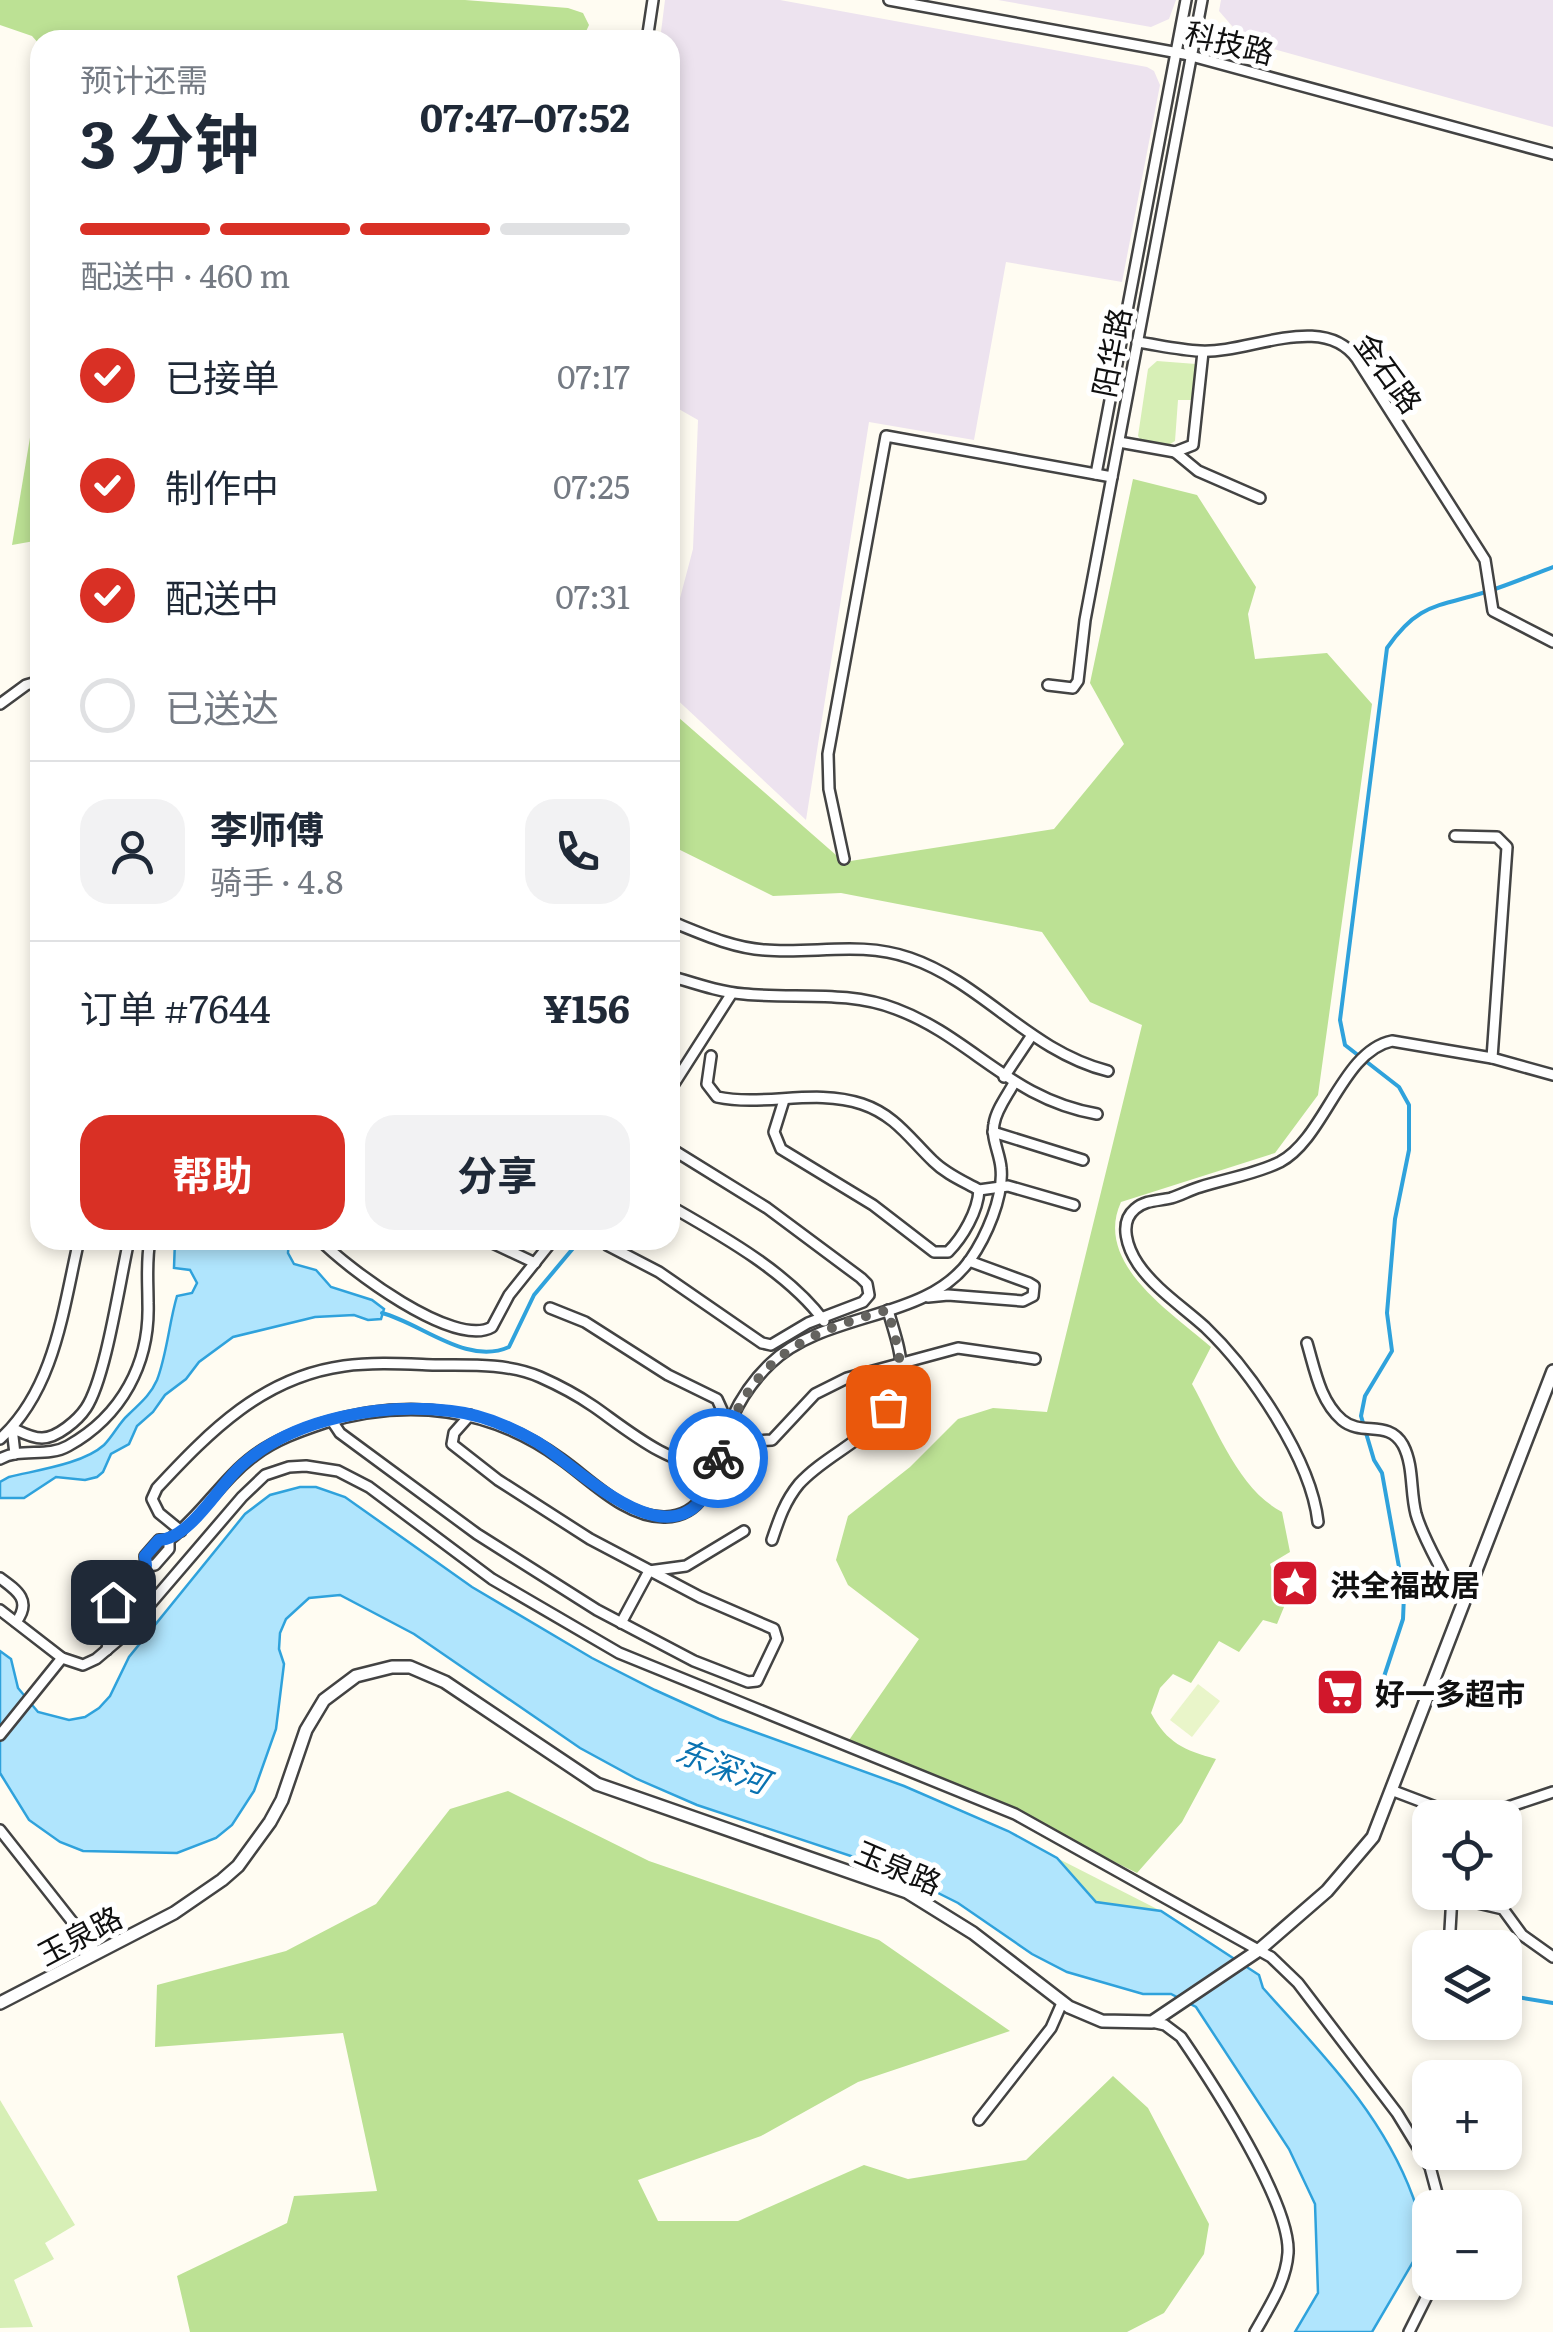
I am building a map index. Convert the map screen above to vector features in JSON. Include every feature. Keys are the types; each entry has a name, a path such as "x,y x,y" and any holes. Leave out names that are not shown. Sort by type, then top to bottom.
{"street":[{"path":"649,30 653,0"},
{"name":"科技路","path":"889,0 1176,52 1553,154"},
{"name":"阳华路","path":"1096,474 1186,0"},
{"name":"阳华路","path":"1048,685 1066,689 1073,688 1078,681 1084,620 1202,0"},
{"name":"金石路","path":"1137,342 1203,352 1313,336 1340,341 1350,348 1485,560 1493,611 1553,642"},
{"path":"1175,452 1193,445 1203,352"},
{"path":"844,860 829,789 828,754 886,436 1112,477"},
{"path":"1119,442 1175,452 1198,471 1260,498"},
{"path":"0,704 30,685"},
{"path":"1455,836 1498,838 1507,847 1492,1058"},
{"path":"680,924 754,949 858,948 897,953 952,978 1071,1060 1108,1071"},
{"path":"680,979 732,993 857,998 893,1008 930,1025 1014,1083 1060,1105 1097,1114"},
{"path":"680,1067 732,993"},
{"path":"1004,1077 1032,1035"},
{"path":"1318,1522 1312,1486 1266,1403 1227,1350 1142,1269 1128,1244 1126,1228 1130,1213 1144,1203 1171,1198 1267,1166 1291,1154 1368,1053 1392,1041 1492,1058 1553,1074"},
{"path":"712,1056 707,1084 717,1097 844,1099 898,1122 945,1171 979,1190 1008,1186 1074,1205"},
{"path":"107,1650 113,1602 146,1566 155,1565 169,1549 169,1540 241,1466 260,1451 332,1421 397,1410 470,1415 538,1442 622,1503 658,1516 676,1515 699,1502 707,1492 732,1417 755,1380 786,1350 828,1328 920,1298 949,1282 969,1262 987,1227 1000,1186 1001,1164 993,1132 995,1119 1014,1083"},
{"path":"784,1100 774,1132 781,1149 872,1205 934,1252 948,1252 954,1246 976,1207 979,1190"},
{"path":"993,1132 1082,1160"},
{"path":"617,1250 659,1272 762,1343 771,1345 821,1317 863,1302 868,1295 867,1284 767,1208 680,1154"},
{"path":"680,1212 741,1249 802,1296 828,1328"},
{"path":"0,1439 35,1394 51,1360 77,1250"},
{"path":"12,1428 39,1438 48,1437 61,1431 86,1408 99,1376 127,1250"},
{"path":"0,1460 68,1446 121,1401 146,1346 150,1250"},
{"path":"331,1250 383,1290 436,1319 472,1332 492,1328 509,1295 545,1250"},
{"path":"507,1250 535,1263"},
{"path":"920,1298 1023,1301 1033,1296 1034,1286 1029,1283 969,1262"},
{"path":"550,1308 595,1328 668,1376 717,1400 722,1410 706,1461"},
{"path":"772,1540 781,1511 800,1483 881,1420 896,1390 901,1364 888,1310"},
{"path":"1308,1343 1326,1400 1342,1420 1359,1429 1386,1429 1406,1451 1416,1513 1445,1577"},
{"path":"755,1441 772,1440 805,1402 830,1385 958,1348 1035,1358"},
{"path":"181,1531 159,1513 152,1498 207,1436 256,1397 284,1382 344,1366 472,1365 520,1370 580,1398 656,1448 691,1463 706,1461"},
{"path":"1152,2022 1259,1950 1326,1891 1373,1837 1553,1370"},
{"path":"332,1421 340,1432 477,1534 620,1623 694,1660 748,1682 758,1680 777,1639 774,1628 649,1571 556,1518 457,1449 451,1439 470,1415"},
{"path":"12,1428 15,1454"},
{"path":"706,1461 715,1470"},
{"path":"0,1610 62,1658 83,1665 107,1650 265,1476 290,1467 338,1471 369,1487 492,1579 604,1646 1016,1814 1259,1950 1298,1983 1397,2113 1430,2167 1436,2190"},
{"path":"649,1571 686,1566 744,1531"},
{"path":"620,1623 649,1571"},
{"path":"0,1578 24,1602 24,1612 16,1622"},
{"path":"0,1736 62,1658"},
{"name":"玉泉路","path":"0,2003 200,1898 238,1866 270,1822 306,1730 324,1700 356,1676 392,1666 410,1668 445,1682 598,1784 907,1892 973,1933 1062,2003 1102,2021 1152,2022"},
{"path":"1391,1790 1414,1800"},
{"path":"1522,1802 1553,1792"},
{"path":"0,1830 97,1953"},
{"path":"1504,1910 1532,1944 1553,1957"},
{"path":"980,2120 1051,2028 1062,2003"},
{"path":"1152,2022 1173,2030 1188,2047 1281,2210 1288,2240 1285,2270 1255,2332"},
{"path":"1409,2332 1425,2300"}],"shaded area":[{"path":"665,0 780,0 1147,67 1154,71 1160,85 1122,282 1006,262 974,440 869,422 806,820 680,702 680,598 693,549 698,420 680,410 680,30 661,30"},
{"path":"998,0 1176,0 1169,19 1151,27"},
{"path":"1221,0 1553,0 1553,127 1245,41 1219,11"}],"green space":[{"path":"0,0 465,0 568,8 583,13 589,25 587,30 30,30 30,35 0,25"},
{"path":"1157,361 1196,364 1194,400 1178,400 1175,441 1167,446 1143,443 1138,436 1148,369"},
{"path":"30,438 30,542 12,545"},
{"path":"1133,479 1197,495 1256,587 1248,614 1255,659 1327,653 1372,704 1318,1095 1275,1153 1121,1202 1115,1224 1118,1245 1140,1284 1211,1347 1192,1384 1241,1473 1266,1502 1282,1512 1290,1552 1270,1564 1284,1607 1277,1624 1263,1620 1239,1652 1219,1641 1191,1683 1173,1674 1160,1688 1151,1713 1163,1732 1186,1748 1216,1759 1182,1822 1137,1873 987,1799 847,1743 919,1639 848,1585 836,1560 848,1516 910,1467 958,1419 993,1408 1047,1412 1142,1025 1090,1002 1042,932 841,893 773,896 680,850 680,719 844,862 1054,829 1124,744 1090,683"},
{"path":"1198,1684 1220,1701 1192,1737 1170,1720"},
{"path":"508,1791 649,1861 879,1940 1010,2031 858,2082 761,2136 638,2180 658,2221 738,2221 864,2165 908,2179 1026,2160 1113,2076 1148,2108 1209,2224 1204,2254 1164,2313 1127,2332 190,2332 177,2276 287,2223 294,2196 377,2191 343,2033 155,2047 157,1985 286,1951 376,1904 450,1809"},
{"path":"1057,1858 1161,1911 1096,1902"},
{"path":"0,2100 75,2225 45,2243 54,2259 14,2280 33,2327 0,2328"}],"water":[{"path":"175,1250 288,1250 294,1264 316,1270 331,1287 372,1300 384,1309 381,1319 354,1315 315,1317 233,1337 199,1362 186,1379 165,1395 137,1426 129,1444 111,1454 97,1477 56,1477 24,1498 0,1498 0,1482 9,1477 59,1466 95,1452 151,1391 160,1370 177,1296 192,1293 197,1283 190,1270 174,1268"},
{"name":"东深河","path":"316,1487 345,1497 472,1587 592,1658 719,1719 904,1786 1008,1831 1057,1858 1096,1902 1161,1911 1259,1975 1263,1988 1367,2111 1385,2138 1412,2195 1412,2264 1372,2332 1295,2332 1318,2293 1315,2204 1289,2149 1196,2007 1171,1994 1143,1994 1067,1972 1032,1954 958,1903 890,1869 697,1805 637,1779 580,1748 414,1634 340,1595 309,1598 286,1619 280,1633 279,1649 284,1664 276,1729 254,1791 232,1825 216,1838 177,1853 83,1851 60,1842 29,1820 0,1773 0,1651 11,1659 18,1688 38,1712 69,1720 85,1717 110,1696 129,1657 245,1514 270,1495"}],"waterway":[{"path":"1374,1707 1403,1619 1404,1595 1382,1473 1374,1460 1361,1416 1365,1396 1392,1351 1387,1313 1395,1219 1409,1150 1409,1105 1399,1087 1345,1045 1340,1020 1387,648 1407,624 1427,610 1553,567"},
{"path":"382,1313 461,1347 477,1351 509,1347 534,1295 572,1250"},
{"path":"1522,1998 1553,2003"}],"way so far":[{"path":"718,1458 732,1417 768,1365 806,1338 888,1310 901,1376 888,1407"}],"place":[{"name":"洪全福故居","path":"1295,1583"},
{"name":"好一多超市","path":"1340,1692"}],"route":[{"path":"113,1602 146,1566 145,1556 159,1540 169,1540 190,1524 241,1466 284,1439 348,1416 426,1409 481,1417 538,1442 622,1503 658,1516 676,1515 699,1502 707,1492 718,1458"}]}
